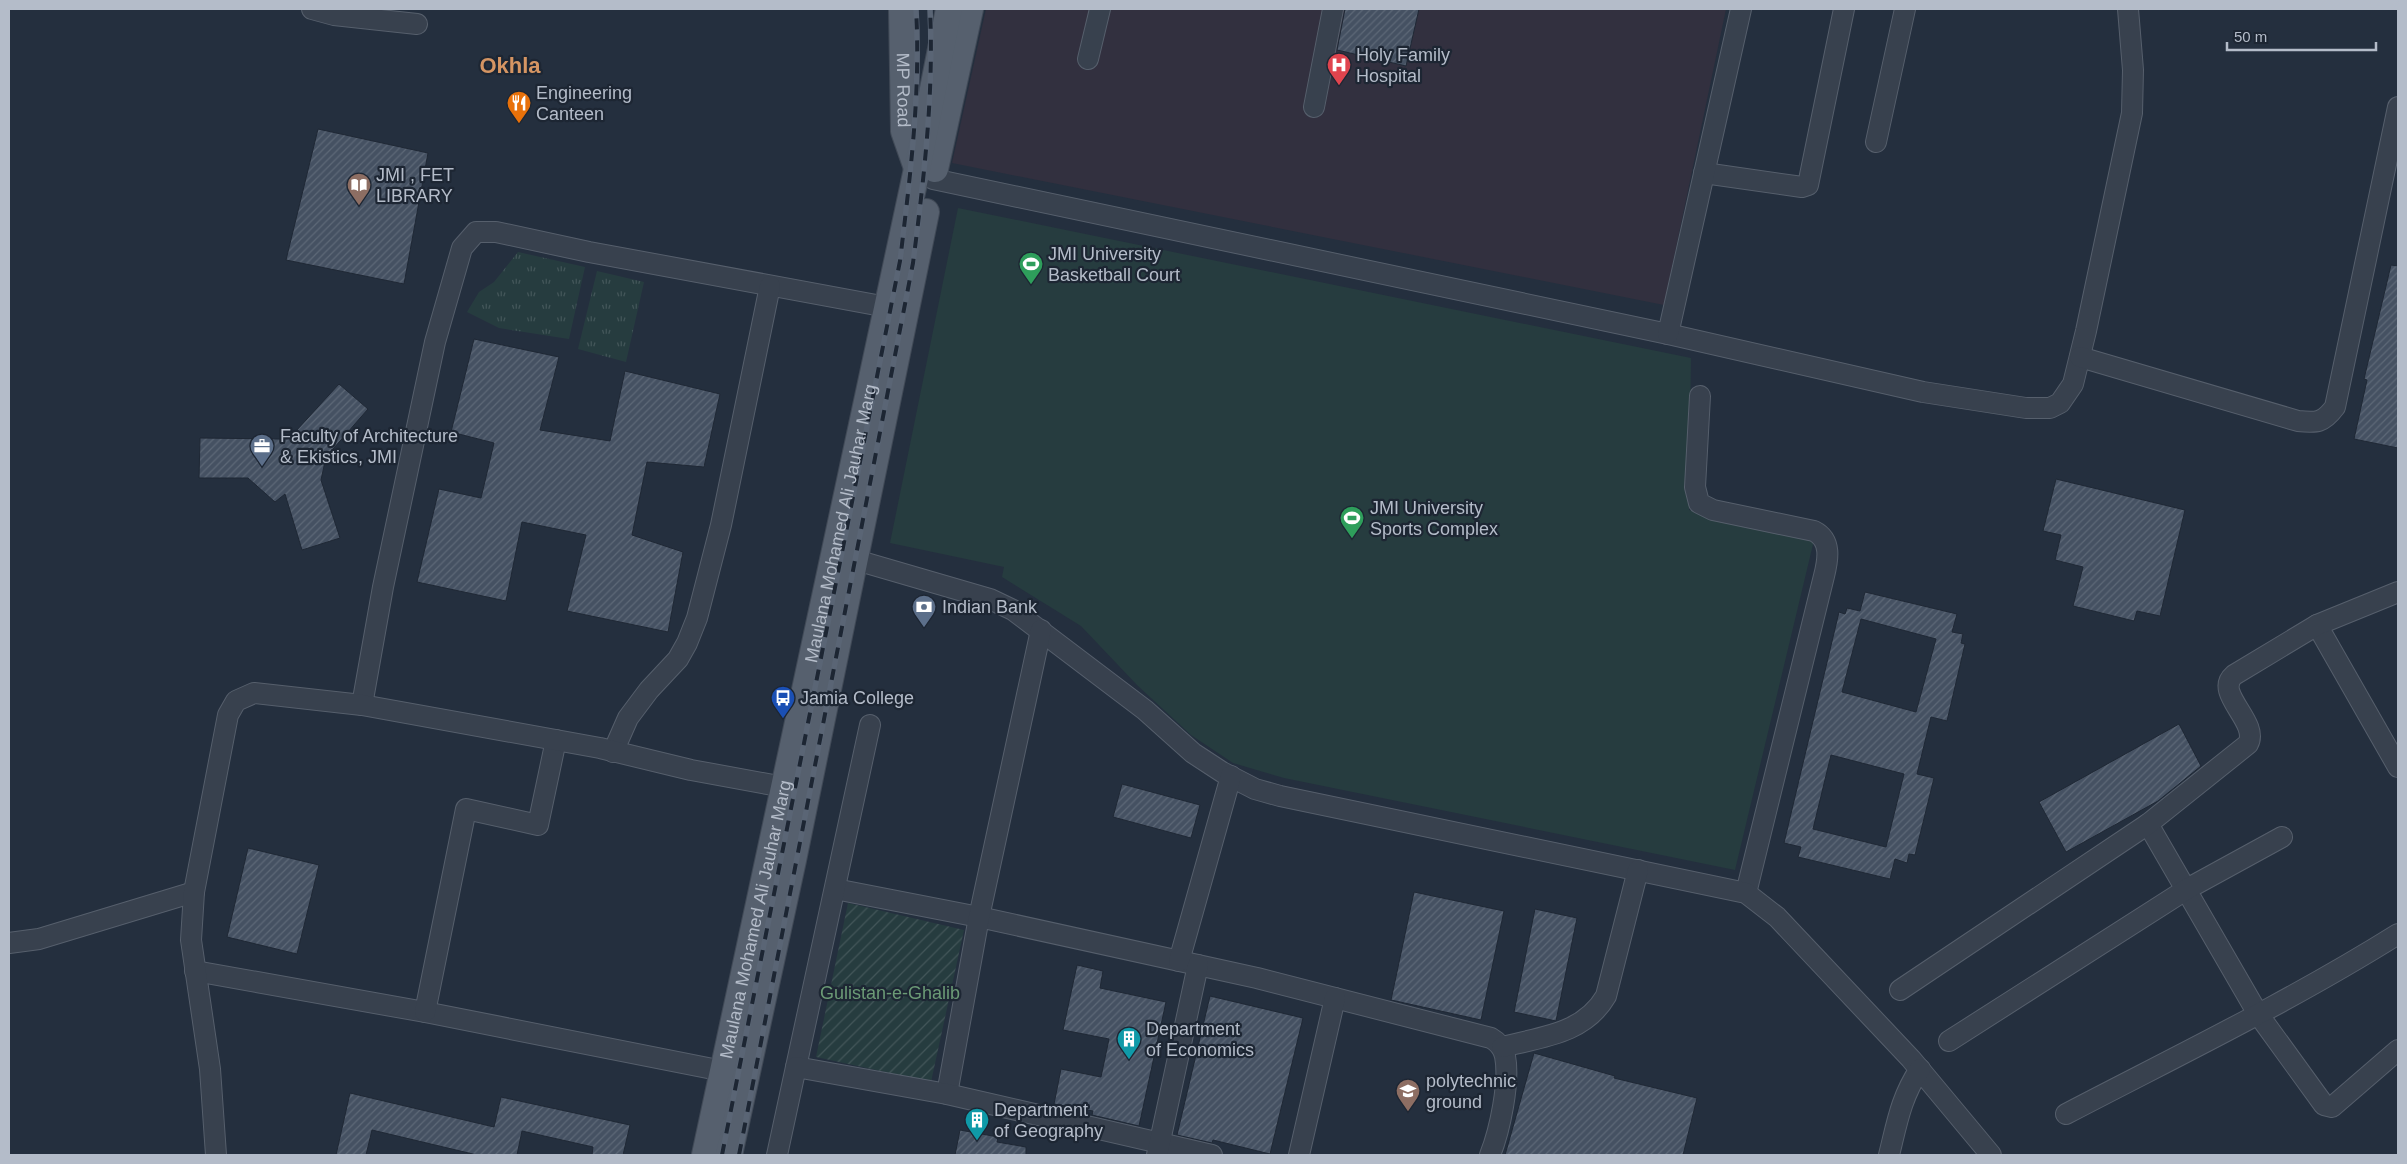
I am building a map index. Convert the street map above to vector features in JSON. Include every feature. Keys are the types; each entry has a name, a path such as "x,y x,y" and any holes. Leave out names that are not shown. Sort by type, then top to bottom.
{"main road":[{"name":"MP Road","path":"902,9 904,131 928,174"},
{"name":"Maulana Mohamed Ali Jauhar Marg","path":"705,1155 723,1071 759,960 856,560 928,174 948,9"},
{"name":"Maulana Mohamed Ali Jauhar Marg","path":"729,1155 784,787 887,307 928,174 970,9"}],"street":[{"path":"312,9 334,15 417,24"},
{"path":"1088,59 1100,9"},
{"path":"1314,107 1333,9"},
{"path":"1668,334 1741,9"},
{"path":"1704,173 1802,187 1808,185 1844,9"},
{"path":"1876,142 1904,9"},
{"path":"928,174 1668,334 1923,392 2033,409 2050,408 2060,403 2073,384 2132,113 2133,70 2128,9"},
{"path":"2080,357 2298,421 2314,423 2326,418 2335,407 2398,107"},
{"path":"362,705 394,530 435,342 462,248 476,232 496,232 887,307"},
{"path":"613,752 628,718 649,690 678,659 697,618 723,515 770,286"},
{"path":"1700,396 1696,487 1699,503 1713,510 1814,531 1820,534 1827,546 1828,561 1746,893"},
{"path":"856,560 990,599 1014,610 1145,710 1193,753 1255,789 1280,796 1746,893 1755,898 1777,917 1920,1069 1991,1155"},
{"path":"1900,990 2148,824 2250,742 2250,731 2229,691 2231,677 2317,625 2398,592"},
{"path":"2317,625 2398,767"},
{"path":"947,1094 979,917 1041,630"},
{"path":"216,1155 210,1069 191,940 194,892 228,715 236,702 247,695 264,693 362,705 556,740 691,770 784,787"},
{"path":"777,1155 870,725"},
{"path":"425,1012 466,809 538,824 556,740"},
{"path":"1159,1149 1189,963 1231,776"},
{"path":"2148,824 2258,1014 2327,1107 2332,1106 2398,1050"},
{"path":"1949,1042 2187,889 2282,837"},
{"path":"1502,1047 1561,1032 1582,1024 1600,1007 1606,996 1638,870"},
{"path":"835,889 979,917 1189,963 1491,1038 1502,1047 1505,1056 1505,1082 1497,1132 1490,1155"},
{"path":"9,943 40,939 194,892"},
{"path":"2066,1114 2258,1014 2364,956 2398,934"},
{"path":"195,971 425,1012 723,1071"},
{"path":"1299,1155 1335,998"},
{"path":"796,1067 947,1094 1159,1149 1212,1155"},
{"path":"1889,1155 1903,1099 1907,1088 1920,1069"}],"shaded area":[{"name":"Holy Family Hospital","path":"986,9 1726,9 1664,305 952,163"}],"green space":[{"name":"JMI University Sports Complex","path":"958,208 1691,358 1689,510 1815,536 1735,870 1284,778 1233,763 1191,735 1137,685 1081,626 1002,577 1004,567 890,543"},
{"path":"518,252 585,267 569,339 499,328 467,312 479,292 494,282"},
{"path":"597,271 644,282 626,362 578,349"},
{"name":"Gulistan-e-Ghalib","path":"848,903 964,930 931,1082 816,1057"}],"building":[{"path":"1345,9 1419,9 1406,66 1337,50"},
{"name":"JMI , FET LIBRARY","path":"318,129 428,153 404,284 286,260"},
{"path":"2391,265 2398,266 2398,448 2354,439 2367,380 2364,379"},
{"path":"474,339 559,357 540,430 610,441 625,371 720,394 704,467 647,462 632,535 683,552 668,632 567,611 586,535 522,522 506,601 417,582 439,489 481,498 494,443 451,432"},
{"name":"Faculty of Architecture & Ekistics, JMI","path":"339,384 368,409 326,457 321,480 340,538 302,550 285,494 275,502 248,478 199,478 200,438 280,439 296,431"},
{"path":"2056,479 2185,510 2160,616 2137,611 2134,621 2073,606 2083,567 2055,560 2061,535 2043,531"},
{"path":"1865,592 1957,614 1952,632 1963,634 1961,643 1965,644 1947,721 1931,717 1917,774 1934,778 1915,855 1909,854 1907,863 1895,859 1890,879 1798,857 1801,847 1784,843 1839,612 1845,614 1847,608 1860,611","holes":["1861,619 1936,639 1916,712 1842,692","1831,755 1904,774 1886,847 1813,829"]},
{"path":"2179,724 2201,766 2158,801 2066,852 2039,802"},
{"path":"1122,784 1200,805 1191,838 1113,817"},
{"path":"248,848 319,865 297,954 227,937"},
{"path":"1414,892 1504,911 1481,1020 1391,1000"},
{"path":"1535,909 1577,918 1556,1021 1514,1012"},
{"path":"1077,965 1103,971 1100,988 1166,1002 1139,1126 1092,1115 1093,1111 1054,1104 1061,1069 1101,1077 1109,1039 1063,1030"},
{"path":"1210,996 1303,1018 1270,1154 1213,1140 1212,1143 1177,1135"},
{"path":"1534,1053 1615,1076 1614,1078 1697,1098 1683,1155 1505,1155"},
{"path":"350,1093 494,1127 501,1097 630,1125 623,1155 592,1155 593,1147 522,1131 517,1155 477,1155 372,1130 366,1155 336,1155"},
{"name":"Department of Geography","path":"960,1130 998,1137 997,1142 1026,1147 1026,1155 955,1155"}],"railway":[{"path":"722,1155 900,261 916,104 916,9"},
{"path":"739,1155 913,263 929,104 931,73 930,9"}],"place":[{"name":"Holy Family Hospital","path":"1339,86"},
{"name":"Engineering Canteen","path":"519,124"},
{"name":"JMI , FET LIBRARY","path":"359,206"},
{"name":"JMI University Basketball Court","path":"1031,285"},
{"name":"Faculty of Architecture & Ekistics, JMI","path":"262,467"},
{"name":"JMI University Sports Complex","path":"1352,539"},
{"name":"Indian Bank","path":"924,628"},
{"name":"Jamia College","path":"783,719"},
{"name":"Department of Economics","path":"1129,1060"},
{"name":"polytechnic ground","path":"1408,1112"},
{"name":"Department of Geography","path":"977,1141"}],"district":[{"name":"Okhla","path":"510,65"}]}
